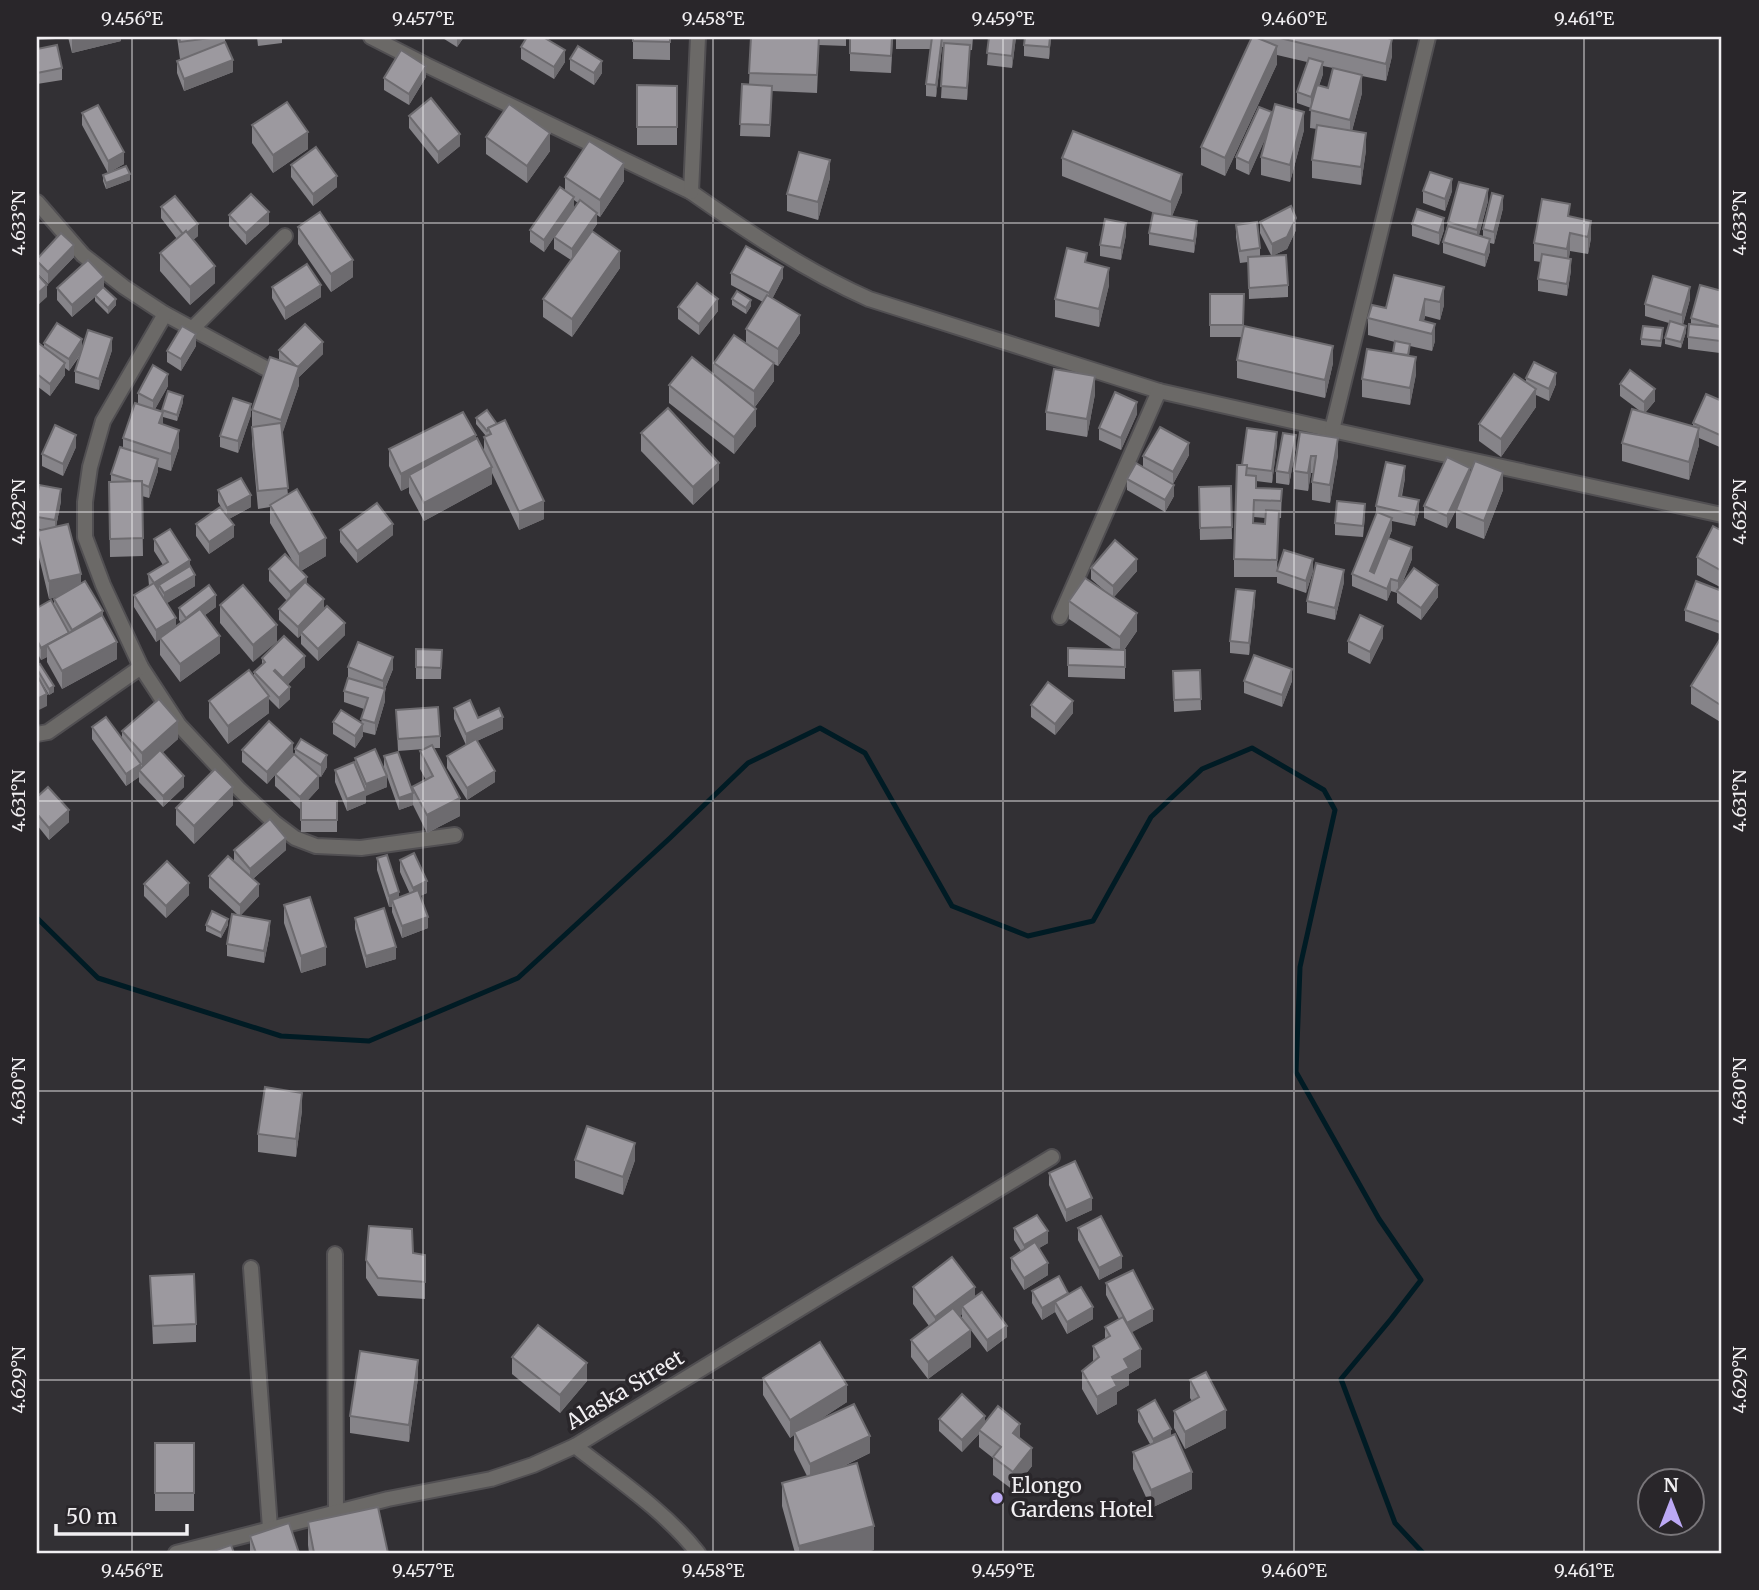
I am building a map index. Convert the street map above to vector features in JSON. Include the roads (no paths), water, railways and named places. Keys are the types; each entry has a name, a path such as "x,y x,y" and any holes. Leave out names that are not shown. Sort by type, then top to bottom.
{"street":[{"path":"371,37 691,192 810,269 869,299 1159,391 1722,515"},
{"path":"691,192 698,37"},
{"path":"1332,430 1428,37"},
{"path":"37,202 83,255 124,287 165,314 265,368"},
{"path":"192,328 285,236"},
{"path":"165,314 103,421 90,467 85,502 85,537 103,585 141,667 179,725 239,788 275,823 295,838 316,846 361,848 455,835"},
{"path":"1060,617 1159,391"},
{"path":"37,734 48,732 141,667"},
{"name":"Alaska Street","path":"176,1553 336,1511 491,1479 533,1465 576,1446 1052,1157"},
{"path":"335,1254 336,1511"},
{"path":"251,1268 270,1528"},
{"path":"576,1446 652,1507 698,1553"}],"waterway":[{"path":"37,918 98,978 281,1036 369,1041 518,978 748,763 820,728 865,753 952,906 1028,936 1093,921 1151,817 1202,769 1252,748 1324,790 1335,810 1300,967 1296,1072 1379,1219 1421,1280 1341,1379 1395,1523 1423,1553"}],"place":[{"name":"Elongo Gardens Hotel","path":"997,1498"}]}
